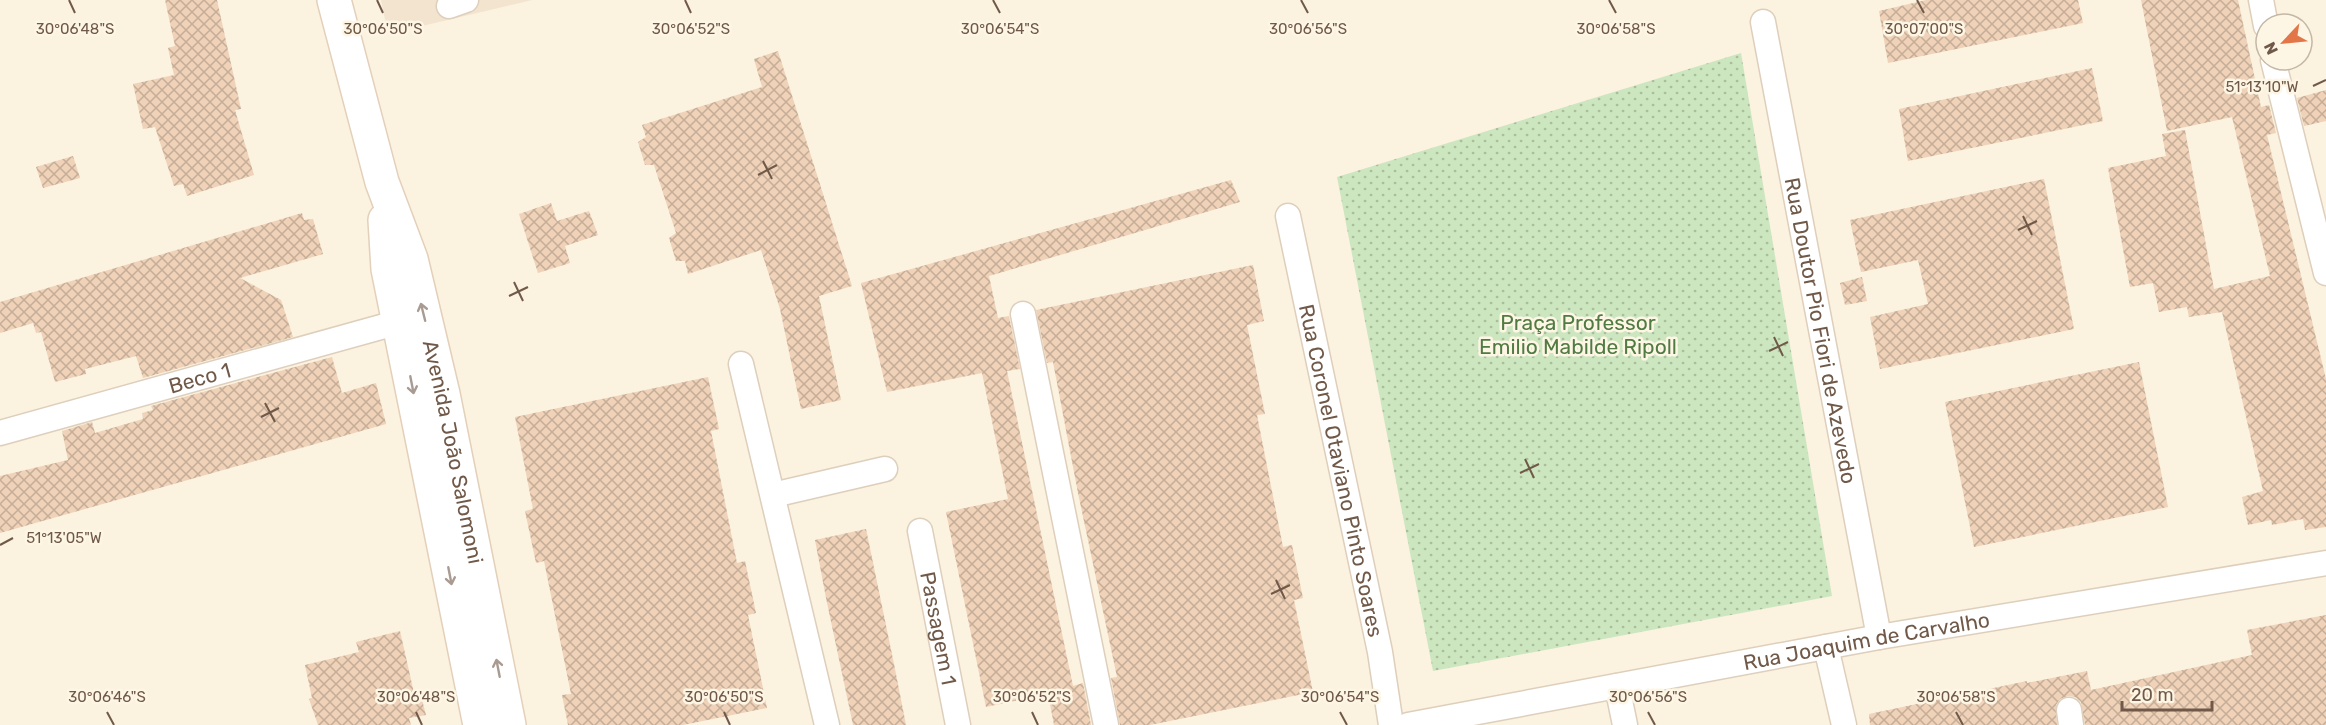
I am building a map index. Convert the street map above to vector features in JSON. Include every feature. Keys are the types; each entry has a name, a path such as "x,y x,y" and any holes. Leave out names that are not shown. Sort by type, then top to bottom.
{"main road":[{"name":"Avenida João Salomoni","path":"334,0 382,182 411,259 443,394 509,725"},
{"name":"Avenida João Salomoni","path":"382,182 388,270 480,725"}],"street":[{"name":"Rua Doutor Pio Fiori de Azevedo","path":"1762,22 1879,637"},
{"path":"2276,72 2326,273"},
{"name":"Rua Coronel Otaviano Pinto Soares","path":"1288,216 1380,652 1391,725"},
{"path":"1023,314 1106,725"},
{"name":"Beco 1","path":"0,433 399,321"},
{"path":"741,364 827,725"},
{"path":"773,495 885,469"},
{"name":"Passagem 1","path":"920,531 958,725"},
{"name":"Rua Joaquim de Carvalho","path":"1408,725 1879,637 2326,563"},
{"path":"1827,647 1844,725"},
{"path":"1617,686 1625,725"}],"shaded area":[{"path":"381,0 532,0 388,34"}],"green space":[{"name":"Praça Professor Emilio Mabilde Ripoll","path":"1741,53 1832,596 1433,671 1337,177"}],"building":[{"path":"165,0 217,0 241,109 235,110 254,175 187,196 183,184 174,186 155,127 143,129 133,84 174,75 168,48 175,46"},
{"path":"1926,0 2078,0 2083,23 1888,63 1879,11"},
{"path":"2141,0 2238,0 2261,107 2269,105 2276,133 2267,135 2326,379 2326,527 2305,530 2303,519 2272,525 2271,520 2248,525 2242,497 2263,491 2222,312 2189,317 2187,307 2159,312 2153,283 2130,287 2108,168 2166,156 2162,134 2185,130 2214,289 2270,276 2232,117 2167,131"},
{"path":"778,51 852,286 819,296 841,400 801,409 780,309 761,250 688,274 685,261 676,261 669,238 676,233 654,165 645,165 638,142 646,137 642,125 762,87 754,59"},
{"path":"2092,68 2103,121 1908,161 1899,109"},
{"path":"2326,90 2326,121 2304,126 2297,98"},
{"path":"73,156 80,178 43,188 36,167"},
{"path":"2044,179 2074,329 1880,369 1870,317 1928,304 1918,260 1861,272 1850,220"},
{"path":"1231,180 1240,202 989,276 998,318 1009,316 1020,369 1007,371 1073,686 1083,683 1091,725 1054,725 1048,694 986,707 946,512 1008,499 982,373 887,392 861,283"},
{"path":"551,203 557,221 589,211 598,235 565,246 570,263 538,273 519,214"},
{"path":"302,213 304,220 313,219 323,254 240,278 281,300 293,337 143,378 136,356 85,369 86,374 55,382 41,332 36,333 33,323 0,333 0,302"},
{"path":"1253,265 1264,321 1247,325 1265,414 1257,415 1283,547 1292,545 1303,598 1294,600 1313,692 1150,725 1120,725 1111,678 1117,677 1053,362 1047,363 1036,310"},
{"path":"1862,277 1867,301 1845,305 1840,283"},
{"path":"332,357 342,393 376,383 386,424 0,533 0,476 68,460 62,431 92,422 95,433 143,419 142,413 153,410 151,406"},
{"path":"2139,362 2168,507 1974,547 1945,402"},
{"path":"708,377 719,429 711,431 737,563 745,561 756,613 748,615 767,708 683,725 568,725 562,695 571,694 544,561 536,563 525,511 533,509 515,417"},
{"path":"866,529 906,725 853,725 826,598 815,540"},
{"path":"2326,615 2326,725 2085,725 2081,702 2075,697 2068,696 2060,699 2056,705 2057,725 1870,725 1869,714 2027,681 2027,683 2087,671 2091,690 2252,655 2247,630"},
{"path":"400,631 414,693 420,692 426,715 409,718 411,725 318,725 309,699 312,698 305,665 359,652 356,642"}]}
